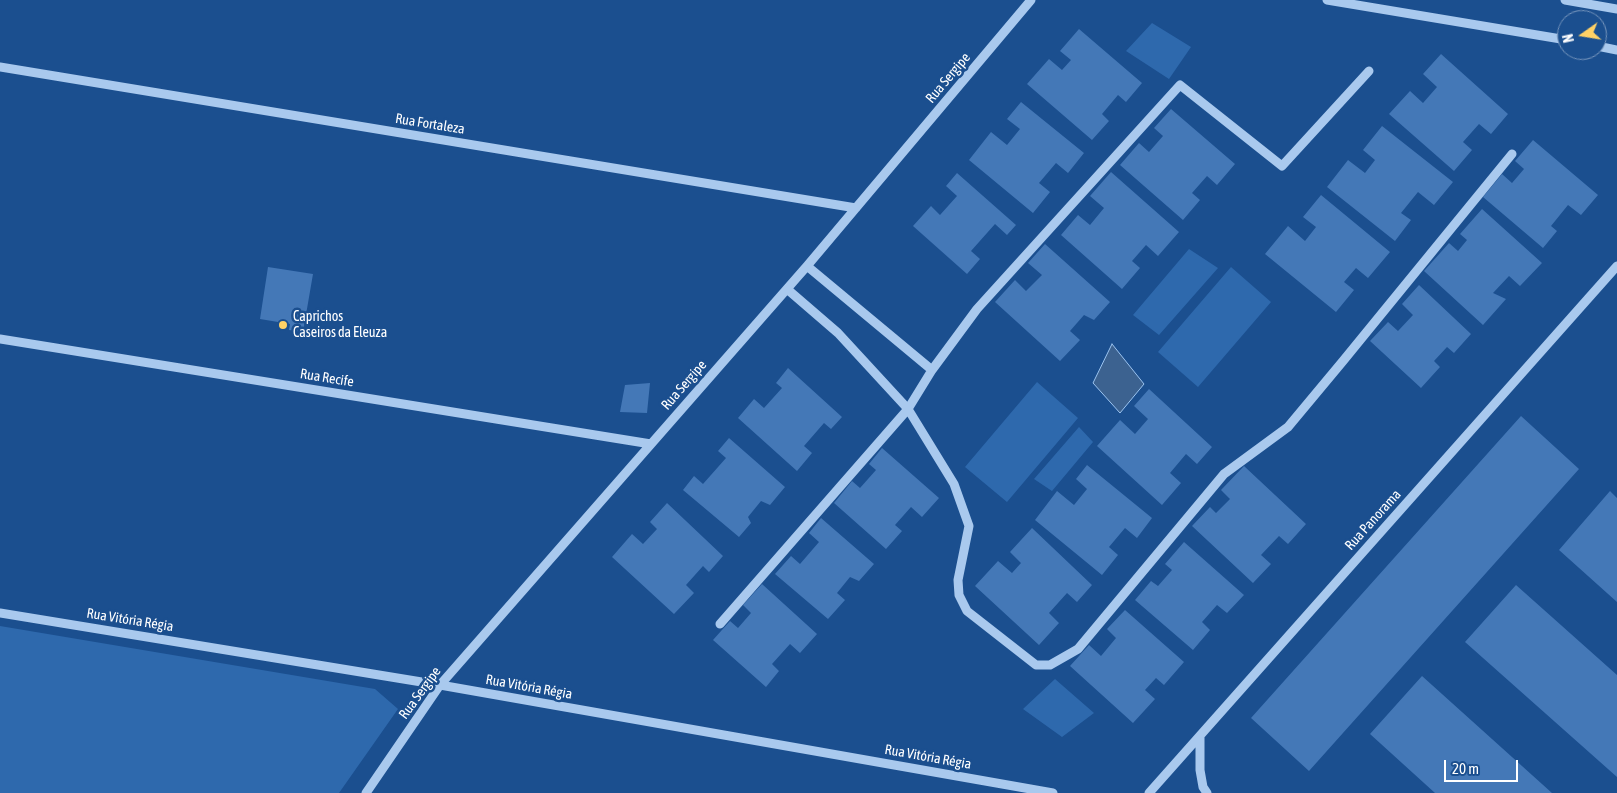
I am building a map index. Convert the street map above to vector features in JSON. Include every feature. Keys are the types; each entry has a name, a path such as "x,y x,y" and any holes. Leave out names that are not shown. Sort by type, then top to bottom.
{"street":[{"name":"Rua Sergipe","path":"366,793 440,686 650,444 808,266 1031,0"},
{"path":"1327,0 1557,38"},
{"path":"1565,0 1617,10"},
{"name":"Rua Fortaleza","path":"0,67 856,208"},
{"path":"720,624 908,409 932,370 977,309 1180,85 1282,166 1369,71"},
{"path":"787,289 838,333 908,409 954,484 969,526 958,580 959,595 967,611 1036,664 1050,665 1078,649 1224,474 1288,426 1512,154"},
{"path":"808,266 932,370"},
{"name":"Rua Panorama","path":"1149,793 1617,266"},
{"name":"Rua Recife","path":"0,339 650,444"},
{"name":"Rua Vitória Régia","path":"0,613 440,686 1054,793"},
{"path":"1200,736 1200,770 1203,787 1207,793"}],"shaded area":[{"path":"1152,23 1191,47 1169,79 1126,51"},
{"path":"1189,249 1218,268 1159,335 1133,315"},
{"path":"1231,267 1271,302 1198,387 1158,352"},
{"path":"1112,344 1144,384 1120,413 1093,383"},
{"path":"1037,382 1078,418 1007,502 965,467"},
{"path":"1079,427 1093,442 1052,491 1034,479"},
{"path":"0,626 375,689 398,709 339,793 0,793"},
{"path":"1055,679 1094,713 1062,737 1023,709"}],"building":[{"path":"1079,29 1142,83 1126,102 1118,95 1102,114 1109,121 1092,140 1027,84 1049,59 1062,70 1071,60 1060,51"},
{"path":"1441,54 1508,114 1491,134 1479,124 1463,142 1472,150 1454,171 1389,114 1410,91 1423,103 1437,87 1423,74"},
{"path":"1021,102 1084,153 1068,173 1056,163 1039,183 1050,192 1033,213 969,160 991,132 1007,145 1020,129 1007,119"},
{"path":"1171,109 1235,164 1217,185 1207,176 1192,193 1200,200 1183,220 1120,165 1139,143 1149,152 1163,136 1154,128"},
{"path":"1382,126 1453,182 1434,205 1418,192 1401,213 1411,220 1395,241 1327,187 1348,160 1365,173 1375,160 1363,150"},
{"path":"1533,140 1598,195 1581,215 1568,205 1551,226 1557,231 1543,248 1483,197 1502,174 1512,183 1524,169 1515,161"},
{"path":"1111,172 1179,232 1158,256 1146,245 1132,261 1140,268 1122,289 1061,235 1078,215 1090,225 1104,208 1090,196"},
{"path":"957,173 1016,225 1007,235 995,224 971,251 980,259 967,274 913,226 931,206 940,215 957,196 946,186"},
{"path":"1321,195 1390,252 1368,278 1356,268 1344,282 1354,290 1336,312 1265,254 1288,226 1305,241 1316,227 1303,217"},
{"path":"1482,209 1542,263 1520,286 1509,276 1493,293 1506,299 1483,325 1424,271 1449,243 1458,251 1467,240 1460,234"},
{"path":"1045,244 1110,302 1094,320 1084,315 1070,331 1080,340 1060,361 995,302 1015,280 1026,291 1042,275 1028,263"},
{"path":"268,267 313,274 303,332 289,330 290,324 260,319"},
{"path":"1419,285 1471,334 1454,353 1447,347 1434,361 1440,367 1421,388 1370,341 1388,322 1398,331 1413,315 1402,304"},
{"path":"788,368 842,417 831,429 824,423 804,446 812,453 797,471 738,418 754,399 764,408 782,388 776,383"},
{"path":"650,383 647,413 620,412 625,385"},
{"path":"1149,389 1212,447 1197,464 1186,454 1170,473 1181,483 1162,505 1097,446 1120,420 1135,434 1148,419 1134,406"},
{"path":"1521,416 1579,469 1309,771 1251,718"},
{"path":"729,438 785,487 770,505 761,501 748,517 751,523 739,537 683,490 694,476 703,484 726,458 718,451"},
{"path":"882,448 939,498 922,517 911,507 895,525 902,531 886,549 834,503 852,481 860,488 876,470 869,464"},
{"path":"1087,465 1152,518 1137,538 1125,528 1109,547 1118,555 1102,575 1035,520 1057,491 1074,505 1087,489 1076,479"},
{"path":"1244,466 1306,524 1288,544 1279,536 1261,555 1271,564 1253,583 1192,526 1210,507 1216,513 1230,499 1221,490"},
{"path":"1610,491 1617,498 1617,602 1559,550"},
{"path":"667,503 723,556 709,572 703,566 686,585 694,593 674,614 612,557 632,534 643,544 657,529 650,522"},
{"path":"821,518 874,564 859,581 850,577 837,593 845,600 828,619 775,574 791,556 800,564 819,542 809,533"},
{"path":"1032,528 1092,585 1077,602 1067,593 1049,613 1059,623 1039,645 975,586 998,561 1012,573 1021,563 1010,552"},
{"path":"1184,542 1244,595 1227,613 1217,605 1202,622 1210,630 1193,650 1135,600 1151,581 1158,586 1172,570 1165,564"},
{"path":"762,584 817,634 800,653 790,644 772,664 779,671 766,687 713,640 730,621 738,628 751,613 743,605"},
{"path":"1516,585 1617,675 1617,777 1465,642"},
{"path":"1125,610 1184,662 1164,685 1156,678 1145,690 1155,699 1133,723 1070,666 1089,645 1101,656 1116,638 1107,629"},
{"path":"1422,676 1552,793 1435,793 1370,734"}],"place":[{"name":"Caprichos Caseiros da Eleuza","path":"283,325"}]}
